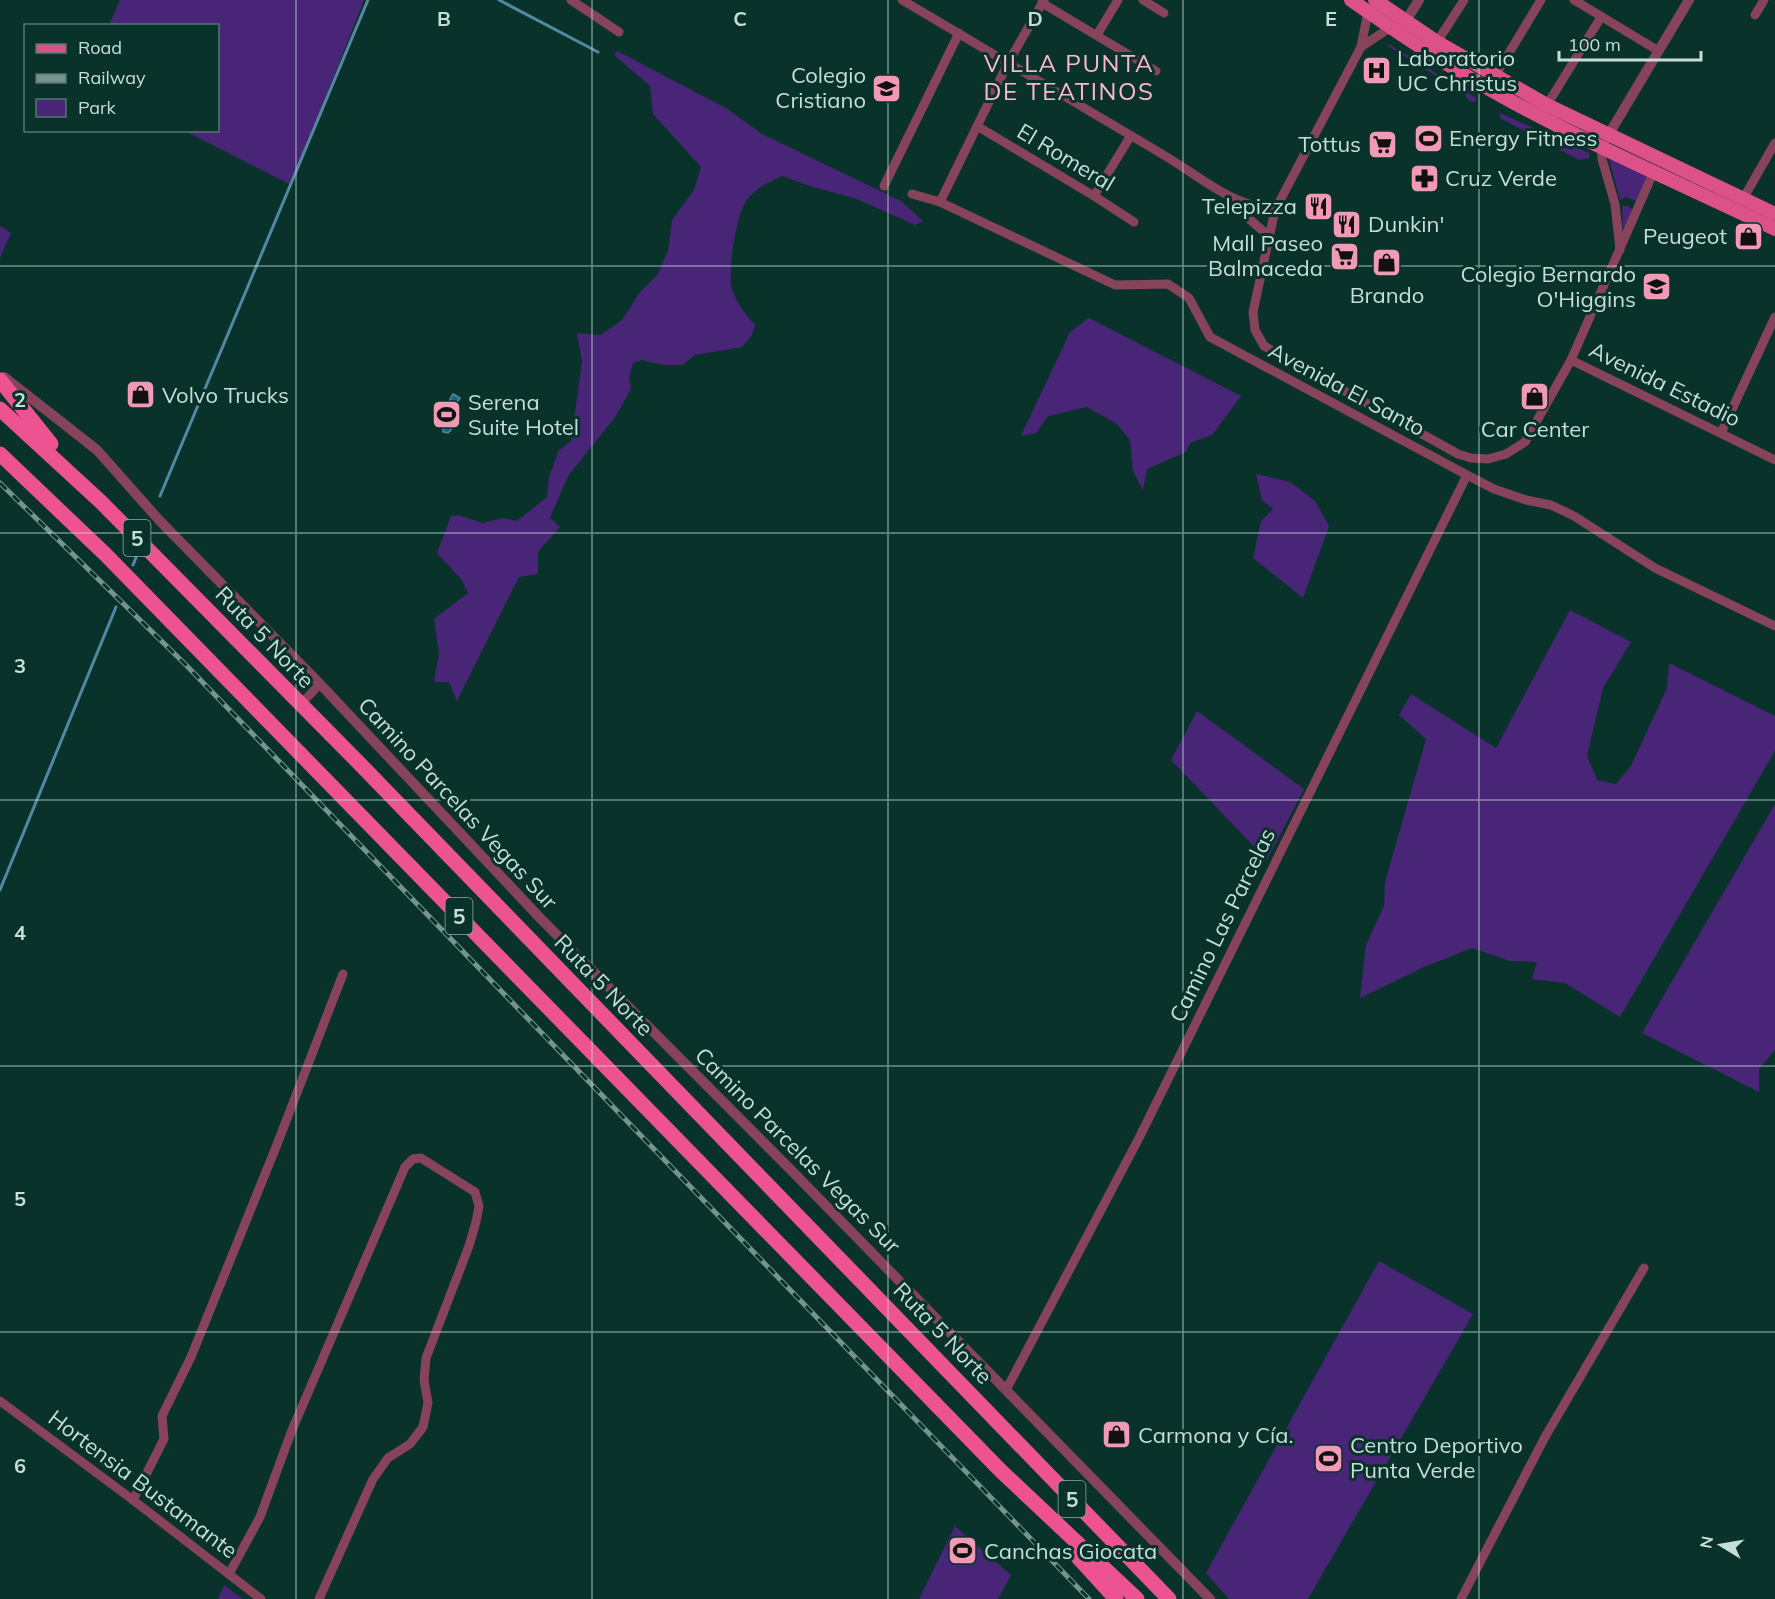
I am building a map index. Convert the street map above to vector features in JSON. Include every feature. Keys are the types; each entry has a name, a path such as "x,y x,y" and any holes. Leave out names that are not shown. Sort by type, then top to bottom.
{"highway":[{"path":"0,380 78,480"},
{"name":"Ruta 5 Norte","path":"0,409 78,480 359,763 1169,1599"},
{"name":"5","path":"0,454 127,576 1001,1471 1137,1599"},
{"path":"1001,1471 1116,1599"}],"main road":[{"path":"1351,0 1371,6 1489,89 1775,214"},
{"path":"1398,27 1437,42 1547,105 1654,171 1775,230"}],"street":[{"path":"571,0 619,32"},
{"path":"902,0 1162,154 1229,197 1242,203 1275,210"},
{"path":"1097,35 1118,0"},
{"path":"1143,0 1164,13"},
{"path":"1398,27 1419,0"},
{"path":"1437,42 1464,0"},
{"path":"1495,76 1541,0"},
{"path":"1574,0 1657,50"},
{"path":"1620,250 1615,204 1602,159 1605,141 1657,50 1689,0"},
{"path":"1755,15 1764,0"},
{"path":"940,202 1008,63 1043,1 1156,71"},
{"name":"Avenida Estadio","path":"1371,6 1361,47 1275,210 1253,312 1255,330 1264,346 1458,454 1471,458 1488,459 1506,454 1526,442 1571,360 1654,171"},
{"path":"1547,105 1601,17"},
{"name":"Avenida Estadio","path":"1361,47 1398,27"},
{"path":"884,186 959,33"},
{"name":"El Romeral","path":"977,126 1134,222"},
{"path":"1094,196 1130,137"},
{"path":"1743,199 1775,143"},
{"name":"Avenida El Santo","path":"912,194 940,202 1115,285 1168,284 1189,298 1210,337 1494,489 1551,506 1574,516 1655,568 1775,626"},
{"path":"1229,197 1269,236"},
{"path":"1721,434 1775,317"},
{"name":"Avenida Estadio","path":"1571,360 1775,460"},
{"name":"Camino Parcelas Vegas Sur","path":"0,375 97,450 159,520 320,684 542,920 1210,1599"},
{"name":"Camino Las Parcelas","path":"1006,1390 1139,1138 1467,475"},
{"path":"300,705 320,684"},
{"path":"133,1500 164,1439 162,1416 191,1356 343,974"},
{"path":"229,1574 260,1516 292,1430 405,1167 413,1159 421,1158 475,1192 479,1206 476,1222 470,1245 450,1291 426,1358 424,1380 428,1403 423,1426 410,1444 388,1458 373,1479 319,1599"},
{"path":"1461,1599 1545,1437 1644,1268"},
{"name":"Hortensia Bustamante","path":"0,1401 261,1599"}],"green space":[{"path":"120,0 364,0 291,185 187,132 219,132 219,24 109,24"},
{"path":"1389,44 1476,98 1475,102 1469,101 1465,94 1388,46"},
{"path":"617,51 726,108 762,134 901,201 923,221 915,225 857,199 782,176 752,194 745,203 738,220 733,246 731,282 739,304 755,324 752,335 742,347 695,355 682,365 663,365 642,360 633,363 629,376 631,389 616,416 568,476 550,518 560,527 538,552 538,574 519,577 457,701 449,682 434,682 439,653 434,619 468,593 461,579 437,553 451,516 458,515 483,523 503,518 517,521 547,497 549,477 559,450 571,441 582,362 577,333 600,335 622,320 640,292 657,275 668,251 672,220 694,190 701,167 653,114 650,86 614,55"},
{"path":"1500,113 1589,153 1589,158 1579,160 1500,118"},
{"path":"1609,159 1649,175 1638,202 1626,197 1620,200"},
{"path":"1622,206 1628,206 1634,210 1623,238"},
{"path":"0,226 11,233 0,258"},
{"path":"1089,318 1241,396 1212,435 1190,443 1186,452 1147,469 1143,490 1133,471 1130,440 1117,424 1087,407 1048,416 1036,433 1021,436 1070,332"},
{"path":"1256,474 1290,482 1315,501 1329,526 1303,598 1253,558 1261,521 1273,509 1262,500"},
{"path":"1570,610 1631,642 1603,688 1587,756 1597,780 1616,784 1631,766 1667,688 1669,663 1775,716 1775,751 1620,1017 1565,983 1532,979 1537,962 1510,961 1472,948 1424,967 1360,998 1366,945 1384,906 1385,882 1426,739 1399,715 1411,694 1496,748"},
{"path":"1197,711 1304,789 1267,860 1171,760"},
{"path":"1775,804 1775,1050 1759,1069 1759,1092 1642,1033"},
{"name":"Centro Deportivo Punta Verde","path":"1379,1261 1473,1314 1308,1599 1229,1599 1206,1573"},
{"name":"Canchas Giocata","path":"955,1526 1011,1575 998,1599 919,1599"},
{"path":"224,1585 243,1599 218,1599"}],"water":[{"name":"Serena Suite Hotel","path":"453,394 460,398 451,413 451,430 448,433 443,432 443,412"}],"waterway":[{"path":"160,496 368,0"},
{"path":"499,0 598,52"},
{"path":"133,565 139,550"},
{"path":"0,890 116,607"}],"railway":[{"path":"0,483 186,665 1089,1599"}],"place":[{"name":"Laboratorio UC Christus","path":"1376,71"},
{"name":"Colegio Cristiano","path":"887,88"},
{"name":"Energy Fitness","path":"1428,138"},
{"name":"Tottus","path":"1382,144"},
{"name":"Cruz Verde","path":"1424,178"},
{"name":"Telepizza","path":"1318,206"},
{"name":"Dunkin'","path":"1347,224"},
{"name":"Peugeot","path":"1748,236"},
{"name":"Mall Paseo Balmaceda","path":"1344,256"},
{"name":"Brando","path":"1387,263"},
{"name":"Colegio Bernardo O'Higgins","path":"1657,287"},
{"name":"Volvo Trucks","path":"141,395"},
{"name":"Car Center","path":"1535,397"},
{"name":"Serena Suite Hotel","path":"447,415"},
{"name":"Carmona y Cía.","path":"1117,1435"},
{"name":"Centro Deportivo Punta Verde","path":"1329,1458"},
{"name":"Canchas Giocata","path":"963,1551"}],"district":[{"name":"VILLA PUNTA DE TEATINOS","path":"1069,77"}]}
